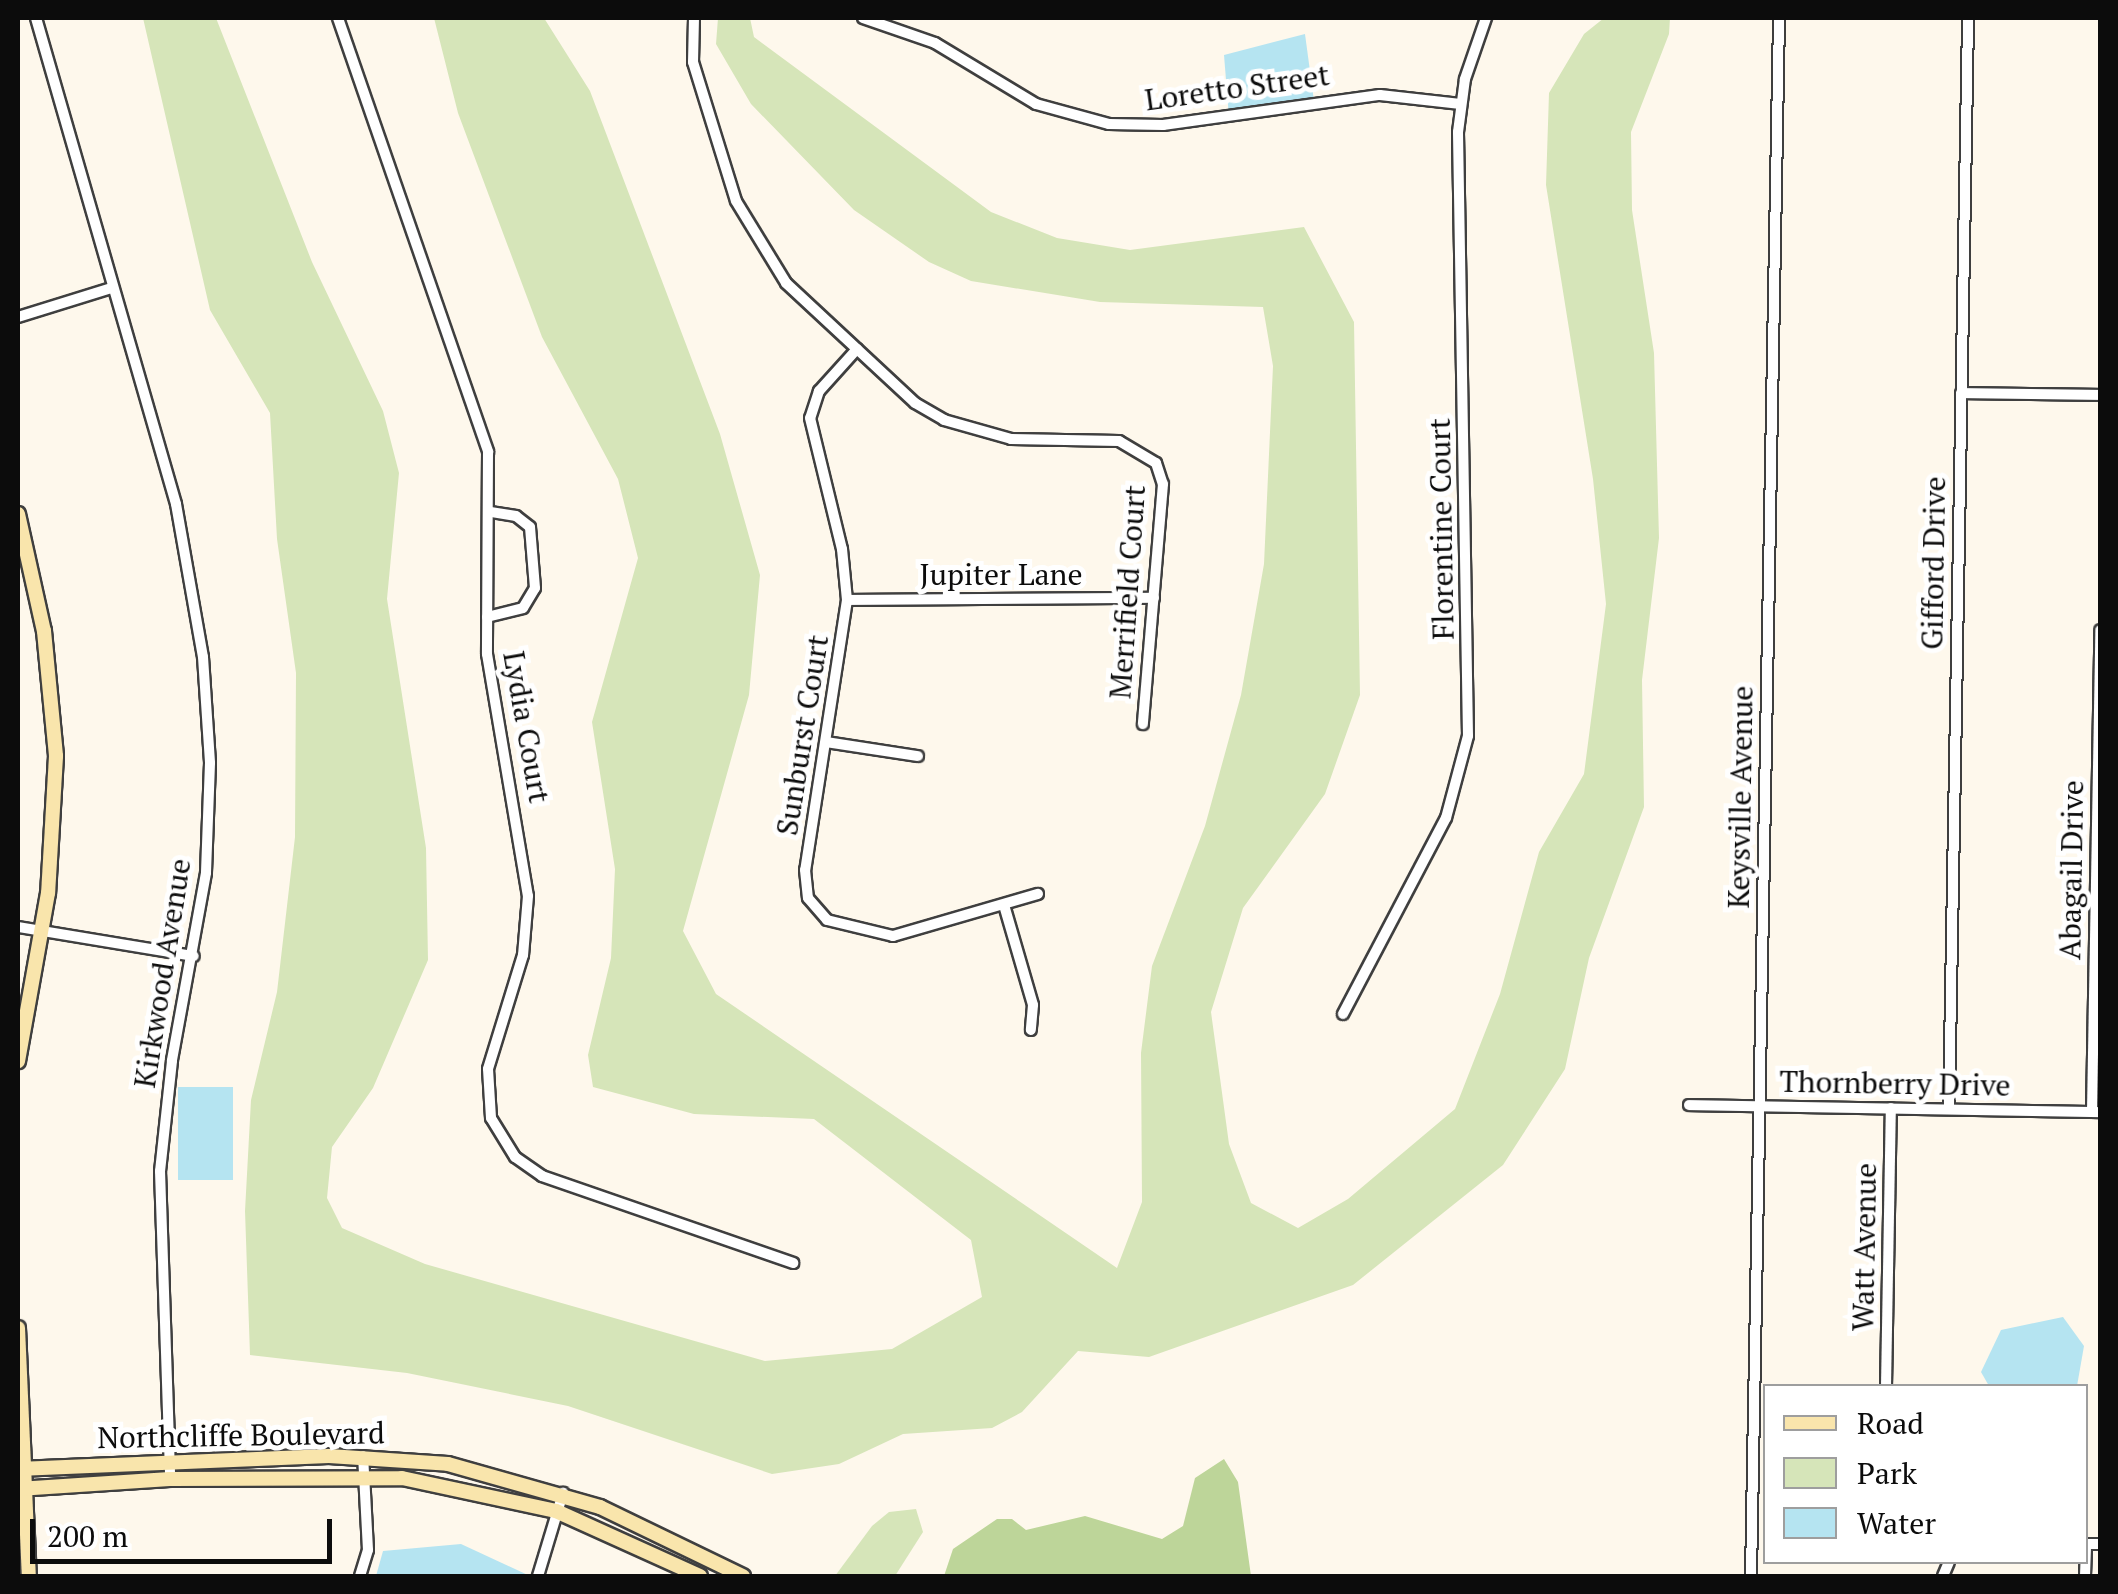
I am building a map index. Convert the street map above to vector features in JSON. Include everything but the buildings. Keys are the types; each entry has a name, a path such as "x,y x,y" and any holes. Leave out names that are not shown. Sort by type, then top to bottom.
{"main road":[{"path":"18,514 39,601 54,708 55,805 43,932 18,1061"},
{"path":"18,1328 21,1468 29,1576"},
{"name":"Northcliffe Boulevard","path":"22,1489 170,1471 362,1456 448,1464 562,1493 743,1576"},
{"name":"Northcliffe Boulevard","path":"21,1468 362,1476 444,1484 556,1512 700,1576"}],"street":[{"name":"Kirkwood Avenue","path":"36,18 176,504 203,656 209,818 194,956 172,1061 160,1172 170,1471"},
{"name":"Lydia Court","path":"338,18 483,429 490,512 490,682 528,896 523,955 488,1069 487,1102 496,1132 515,1157 542,1176 793,1263"},
{"name":"Merrifield Court","path":"694,18 693,62 741,213 786,283 915,403 968,429 1012,439 1119,440 1148,455 1163,484 1144,724"},
{"name":"Loretto Street","path":"863,18 935,43 1036,104 1110,124 1163,125 1380,94 1460,104"},
{"name":"Florentine Court","path":"1343,1014 1446,818 1468,736 1460,104 1486,18"},
{"name":"Keysville Avenue","path":"1751,1576 1779,18"},
{"name":"Gifford Drive","path":"1949,1109 1968,18"},
{"path":"18,317 111,288"},
{"name":"Sunburst Court","path":"857,349 819,391 810,418 842,549 848,600 804,878 818,914 860,933 893,936 1038,894"},
{"path":"1961,392 2100,395"},
{"path":"487,617 523,608 536,588 530,527 516,516 490,512"},
{"name":"Jupiter Lane","path":"848,600 1154,598"},
{"name":"Abagail Drive","path":"2096,1112 2100,630"},
{"path":"826,742 918,756"},
{"path":"1004,905 1033,1005 1030,1030"},
{"path":"18,927 194,956"},
{"name":"Thornberry Drive","path":"1688,1104 2096,1112"},
{"name":"Watt Avenue","path":"1886,1384 1891,1108"},
{"path":"360,1576 368,1550 362,1456"},
{"path":"538,1576 562,1493"}],"green space":[{"path":"143,18 216,18 312,262 383,411 399,473 387,599 426,848 428,960 373,1088 332,1147 327,1198 342,1228 425,1264 765,1361 892,1349 982,1297 971,1240 814,1119 694,1114 593,1087 588,1055 611,958 615,869 592,722 638,558 618,479 542,337 458,113 434,18 544,18 590,91 720,434 760,575 749,695 683,931 716,994 1117,1268 1142,1202 1141,1053 1152,966 1205,826 1241,695 1264,564 1273,366 1263,307 1100,302 971,281 929,262 854,210 751,104 716,44 718,18 750,18 754,37 991,212 1057,238 1130,250 1304,227 1354,322 1360,695 1325,794 1243,908 1211,1012 1229,1144 1251,1203 1298,1228 1348,1199 1455,1109 1500,994 1539,852 1584,774 1606,604 1593,479 1546,185 1549,93 1584,34 1604,18 1670,18 1669,34 1631,132 1632,210 1654,353 1659,538 1642,680 1644,807 1589,958 1565,1069 1503,1165 1353,1285 1149,1357 1078,1351 1022,1412 992,1428 903,1434 839,1464 772,1474 568,1406 407,1373 250,1355 245,1211 251,1100 277,992 295,837 296,673 277,539 270,413 210,310"},
{"path":"1224,1459 1238,1482 1251,1576 944,1576 953,1549 997,1519 1012,1519 1026,1530 1085,1516 1162,1539 1183,1526 1195,1478"},
{"path":"916,1509 923,1532 895,1576 835,1576 872,1526 889,1512"}],"water":[{"path":"1305,34 1314,101 1229,117 1224,55"},
{"path":"178,1087 233,1087 233,1180 178,1180"},
{"path":"2063,1317 2084,1346 2077,1384 1988,1384 1981,1372 2001,1330"},
{"path":"461,1544 530,1576 376,1576 383,1551"}]}
